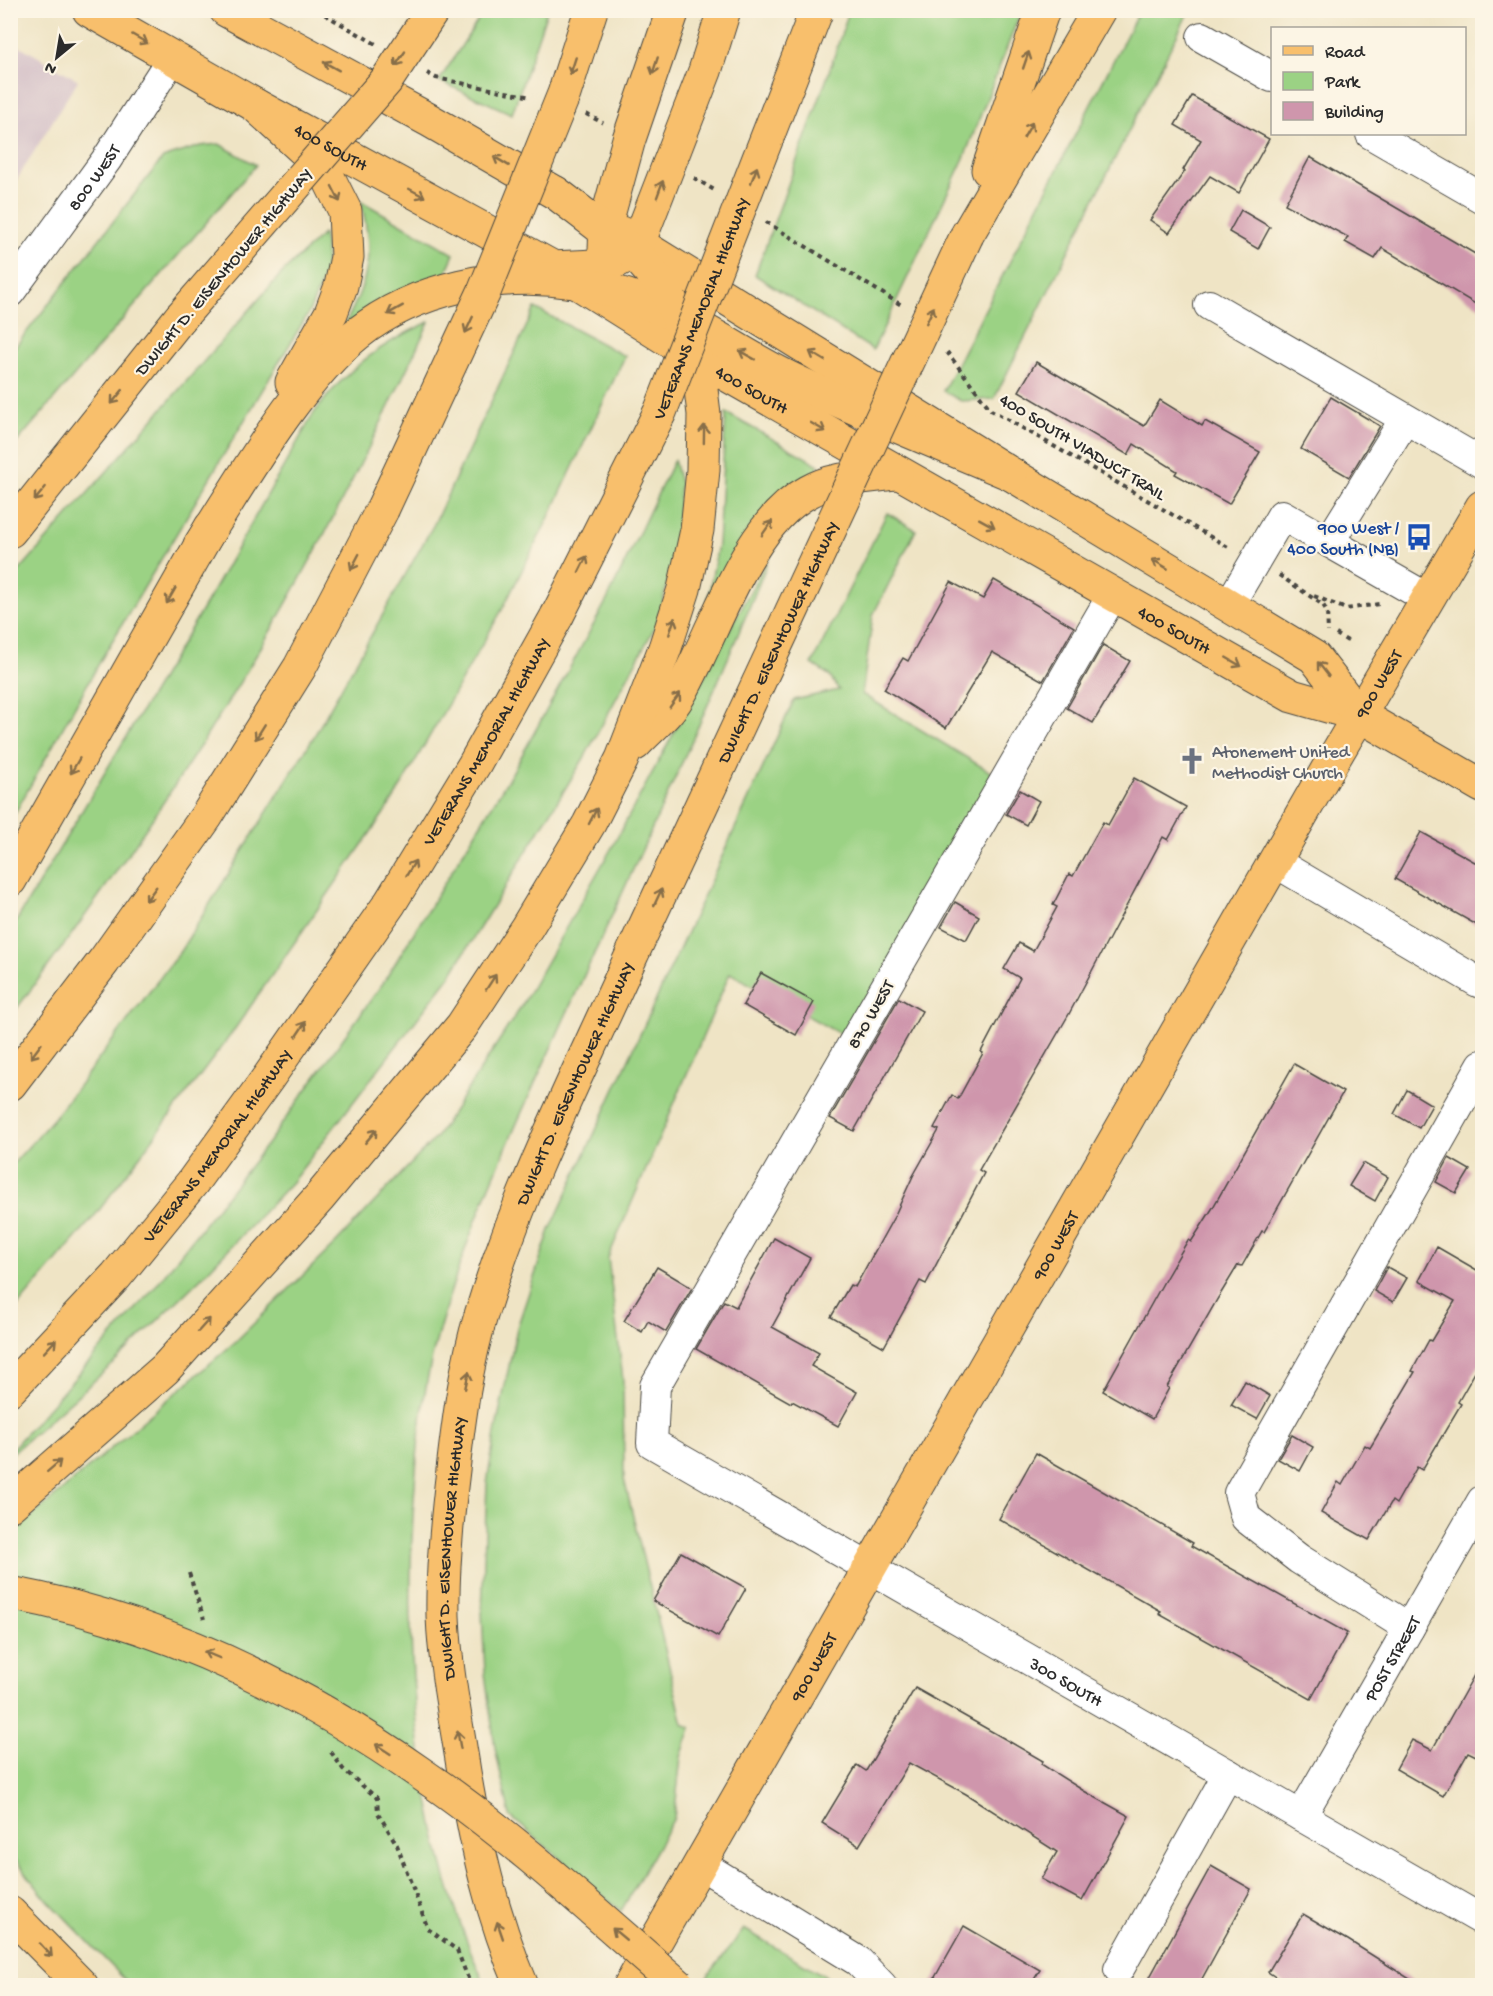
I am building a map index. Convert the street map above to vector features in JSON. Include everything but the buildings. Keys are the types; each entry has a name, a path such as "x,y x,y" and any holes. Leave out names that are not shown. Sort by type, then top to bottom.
{"main road":[{"name":"400 SOUTH","path":"89,10 255,105 564,275"},
{"name":"DWIGHT D. EISENHOWER HIGHWAY","path":"10,531 180,318 386,81 433,10"},
{"path":"10,1084 104,961 206,817 300,667 382,510 484,292 564,94 591,10"},
{"path":"605,227 629,139 673,10"},
{"path":"629,308 627,253 705,71 724,10"},
{"path":"967,234 1043,10"},
{"path":"967,234 1099,10"},
{"name":"VETERANS MEMORIAL HIGHWAY","path":"10,1389 116,1276 192,1183 390,903 474,765 557,616 660,412 816,11"},
{"path":"10,1505 165,1369 319,1198 455,1035 527,927 589,824 622,759 665,648 684,589 697,530 703,470 704,414 694,356 666,289 627,253 605,227 556,193 240,14"},
{"path":"10,880 331,313 342,286 347,257 345,211 326,173 255,105"},
{"name":"DWIGHT D. EISENHOWER HIGHWAY","path":"521,1985 499,1931 481,1867 448,1674 443,1616 444,1546 460,1413 480,1317 509,1231 634,950 967,234"},
{"name":"400 SOUTH","path":"627,253 1011,474 1314,657 1359,715"},
{"path":"200,546 299,397 326,364 357,334 410,302 455,288 564,275 627,253"},
{"path":"564,275 629,308 680,318 786,376 1011,474"},
{"name":"400 SOUTH","path":"629,308 694,356 1292,696 1359,715 1482,786"},
{"path":"622,759 677,699 738,577 763,533 780,511 810,490 841,481 897,473"},
{"name":"900 WEST","path":"630,1986 1359,715 1427,598 1479,519"},
{"path":"10,1593 57,1602 129,1622 222,1659 311,1705 424,1775 483,1820 679,1986"},
{"path":"10,1913 82,1986"}],"street":[{"path":"1202,37 1271,76"},
{"name":"800 WEST","path":"10,292 107,159 172,58"},
{"path":"1373,135 1482,198"},
{"path":"1209,305 1482,463"},
{"path":"1329,542 1405,419"},
{"path":"1229,605 1282,515 1427,598"},
{"name":"870 WEST","path":"652,1443 655,1386 1113,594"},
{"path":"1275,862 1478,982"},
{"path":"1409,1628 1299,1559 1246,1518 1239,1493 1482,1065"},
{"name":"300 SOUTH","path":"652,1443 1482,1920"},
{"name":"POST STREET","path":"1301,1816 1482,1501"},
{"path":"1119,1970 1228,1774"},
{"path":"700,1864 858,1961 882,1986"}],"path":[{"path":"317,10 384,49"},
{"path":"426,72 436,78 540,99"},
{"path":"580,111 610,127"},
{"path":"686,174 725,196"},
{"path":"764,220 910,310"},
{"name":"400 SOUTH VIADUCT TRAIL","path":"941,344 991,410 1311,594 1341,608"},
{"name":"400 SOUTH VIADUCT TRAIL","path":"1311,594 1327,611 1329,630 1350,643"},
{"path":"189,1573 196,1603 205,1622"},
{"path":"326,1746 343,1769 377,1798 378,1813 397,1845 428,1929 457,1950 471,1986"}],"shaded area":[{"path":"11,41 78,80 11,189"}],"green space":[{"path":"484,11 547,11 512,114 439,81"},
{"path":"849,11 1021,11 964,158 873,350 755,275"},
{"path":"1139,11 1189,11 994,399 961,401 943,391"},
{"path":"219,144 256,165 11,449 11,352 163,158 200,146"},
{"path":"361,201 454,254 443,279 340,334 357,299 366,270 368,240"},
{"path":"323,234 325,266 321,285 308,314 105,653 11,820 11,580 281,274"},
{"path":"535,308 625,356 552,511 503,608 393,800 232,1033 97,1213 11,1314 11,1166 54,1118 181,950 313,738 434,524"},
{"path":"429,322 335,513 244,676 148,825 11,1016 11,930 206,603 314,413 351,371 379,349"},
{"path":"726,413 819,465 814,475 707,604 718,544"},
{"path":"674,460 680,483 675,553 657,623 584,758 450,976 292,1182 200,1279 112,1365 11,1454 11,1450 150,1293 268,1143 383,983 512,773 607,600"},
{"path":"887,513 916,530 873,615 862,694 997,776 849,1039 730,973 608,1258 623,1380 624,1479 683,1724 691,1728 681,1757 674,1818 621,1911 510,1816 495,1748 485,1673 482,1612 487,1484 495,1433 517,1328 550,1230 794,700 839,690 829,675 812,664"},
{"path":"772,551 698,727 527,1100 491,1184 444,1313 424,1396 413,1516 411,1576 414,1696 431,1815 445,1873 463,1930 485,1985 130,1985 42,1894 11,1854 11,1534 235,1342 336,1243 438,1135 522,1005 611,849"},
{"path":"744,1929 840,1985 763,1985 761,1979 751,1985 709,1985 704,1981"}],"place":[{"name":"900 West / 400 South (NB)","path":"1419,537"},
{"name":"Atonement United Methodist Church","path":"1192,761"}]}
